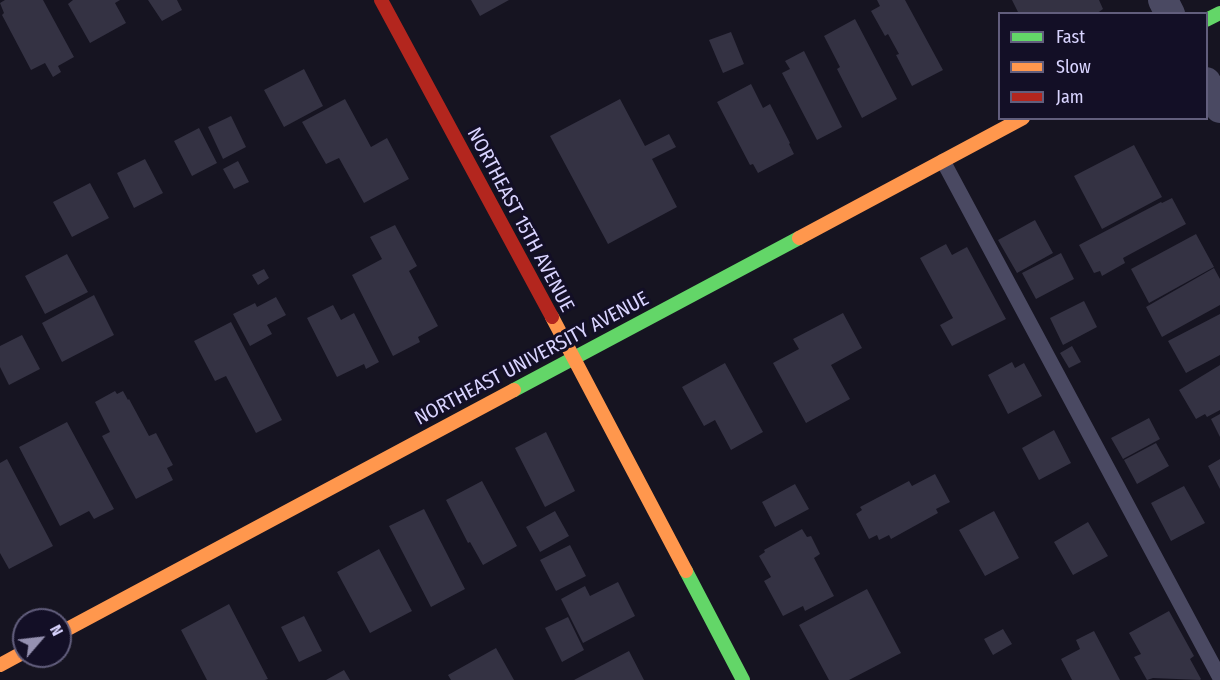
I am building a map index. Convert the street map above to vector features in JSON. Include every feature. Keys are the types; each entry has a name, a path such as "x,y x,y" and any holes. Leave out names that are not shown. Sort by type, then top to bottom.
{"main road":[{"name":"NORTHEAST 15TH AVENUE","path":"381,0 743,680"},
{"name":"NORTHEAST UNIVERSITY AVENUE","path":"72,627 1019,120"}],"street":[{"path":"1208,86 1220,108"}],"lane":[{"path":"943,161 1220,678"}],"building":[{"path":"5,0 43,0 74,57 58,66 61,72 53,77 45,63 31,70 2,15 4,13 0,3"},
{"path":"73,0 120,0 115,3 126,23 90,43 68,4"},
{"path":"148,0 177,0 182,10 162,21"},
{"path":"471,0 509,0 480,16"},
{"path":"877,0 905,0 943,70 912,86 896,55 899,54 888,34 885,36 871,11 880,6"},
{"path":"1012,0 1099,0 1103,9 1099,12 1018,12"},
{"path":"855,19 897,99 862,118 837,69 840,67 824,36"},
{"path":"731,32 744,64 723,73 709,40"},
{"path":"804,51 842,127 817,140 782,73 790,69 785,61"},
{"path":"304,69 323,106 284,127 264,90"},
{"path":"751,84 763,108 770,104 794,154 758,173 753,164 750,165 717,102"},
{"path":"345,99 371,147 387,138 409,179 364,203 339,158 326,164 302,122"},
{"path":"620,99 645,146 669,134 676,147 652,159 677,207 608,244 550,136"},
{"path":"231,116 246,147 223,159 208,127"},
{"path":"199,128 217,163 192,176 174,141"},
{"path":"1134,145 1162,197 1102,229 1074,176"},
{"path":"145,159 163,193 134,208 117,173"},
{"path":"238,161 249,182 234,189 223,169"},
{"path":"90,183 109,218 72,237 53,202"},
{"path":"1172,198 1186,224 1123,258 1125,263 1102,276 1100,271 1094,273 1079,245"},
{"path":"1035,220 1053,253 1017,273 998,240"},
{"path":"395,225 417,266 409,271 438,326 418,337 420,342 393,356 352,275 382,259 370,237"},
{"path":"1196,234 1214,267 1149,303 1131,269"},
{"path":"946,244 952,255 967,247 1006,319 952,346 940,325 953,318 920,258"},
{"path":"1061,253 1074,279 1036,299 1022,273"},
{"path":"67,254 88,292 45,314 25,276"},
{"path":"1214,268 1220,279 1220,305 1162,337 1146,307"},
{"path":"264,269 269,278 258,285 252,275"},
{"path":"94,295 114,335 62,362 42,323"},
{"path":"276,297 286,315 267,325 272,334 250,346 233,314 255,303 257,307"},
{"path":"1084,301 1097,327 1063,345 1050,318"},
{"path":"333,305 341,320 354,313 379,362 366,369 364,364 337,377 307,318"},
{"path":"843,313 862,348 831,365 850,399 806,423 773,363 799,349 793,339"},
{"path":"1220,314 1220,355 1186,373 1168,341"},
{"path":"231,322 282,420 256,433 226,376 215,381 194,341"},
{"path":"22,335 40,369 9,385 0,367 0,346"},
{"path":"1072,346 1081,362 1069,368 1060,353"},
{"path":"1012,362 1015,368 1024,363 1042,396 1008,414 988,375"},
{"path":"725,363 763,432 731,450 715,420 704,426 682,387"},
{"path":"1220,365 1220,410 1207,417 1205,414 1196,419 1179,390"},
{"path":"115,391 117,394 123,391 149,436 156,433 173,465 167,468 173,480 136,499 102,436 110,432 95,402"},
{"path":"1220,414 1220,437 1211,419"},
{"path":"1149,418 1160,439 1123,459 1111,438"},
{"path":"67,422 114,509 94,519 89,511 60,526 19,447"},
{"path":"1054,430 1071,463 1039,480 1022,448"},
{"path":"546,432 575,491 545,507 515,448"},
{"path":"1156,443 1169,466 1137,484 1124,460"},
{"path":"7,459 53,546 9,569 0,553 0,463"},
{"path":"1220,459 1220,489 1208,466"},
{"path":"935,474 950,502 936,509 938,513 891,539 889,535 879,540 877,535 869,539 856,514 862,510 860,507 909,481 912,486"},
{"path":"482,481 517,546 483,565 470,542 468,543 446,500"},
{"path":"795,484 809,509 775,527 762,502"},
{"path":"1184,486 1205,523 1171,541 1151,503"},
{"path":"424,509 465,589 431,607 389,526"},
{"path":"555,511 569,536 540,552 526,527"},
{"path":"994,511 1019,558 985,576 959,530"},
{"path":"1088,522 1108,556 1073,575 1054,542"},
{"path":"802,529 807,537 811,536 820,554 814,558 834,596 805,611 803,606 783,616 764,581 771,577 759,556 765,552 764,550"},
{"path":"570,545 586,576 556,591 540,560"},
{"path":"379,549 412,611 370,633 337,572"},
{"path":"618,582 635,616 583,643 561,599 585,586 590,596"},
{"path":"867,589 901,653 849,680 829,680 799,625"},
{"path":"229,604 268,679 207,680 181,630"},
{"path":"1169,611 1194,656 1190,659 1200,680 1153,678 1147,680 1134,657 1141,654 1129,633"},
{"path":"304,616 322,651 299,662 281,627"},
{"path":"568,617 584,650 562,662 545,628"},
{"path":"1003,629 1012,644 993,655 984,639"},
{"path":"1094,631 1120,680 1072,680 1061,659 1080,649 1076,640"},
{"path":"496,648 514,680 451,680 448,675"},
{"path":"629,651 644,680 574,680"},
{"path":"344,670 350,680 326,680"}],"traffic: fast":[{"path":"1208,19 1220,13"},
{"path":"514,390 799,238"},
{"path":"686,571 743,680"}],"traffic: slow":[{"path":"799,238 1019,120"},
{"path":"552,317 686,571"},
{"path":"72,627 514,390"},
{"path":"0,665 12,658"}],"traffic: jam":[{"path":"381,0 552,317"}]}
